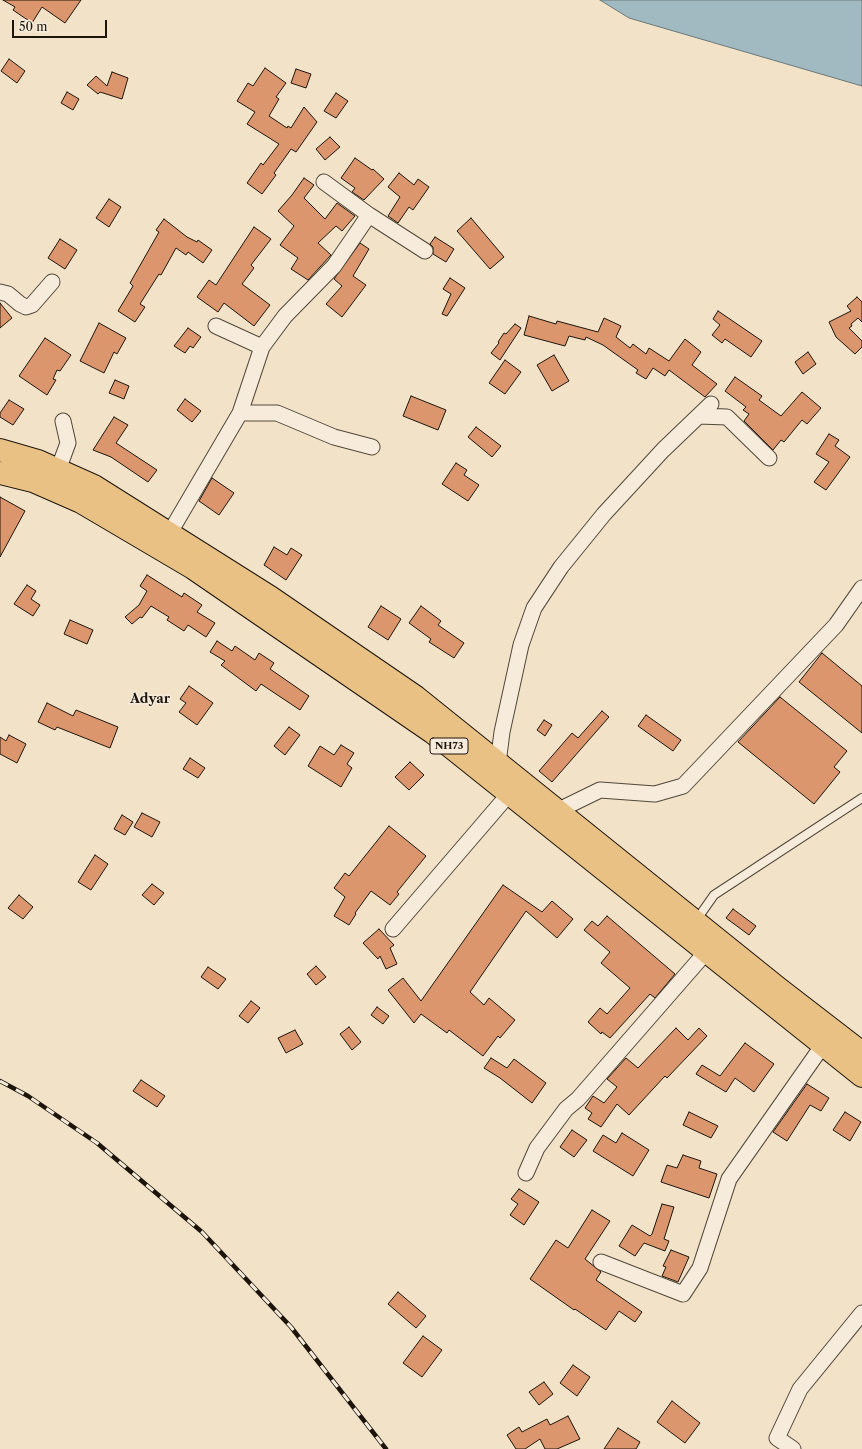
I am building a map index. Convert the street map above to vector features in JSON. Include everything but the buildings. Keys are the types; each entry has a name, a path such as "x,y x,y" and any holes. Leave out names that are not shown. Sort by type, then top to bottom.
{"highway":[{"name":"NH73","path":"0,450 38,461 94,486 270,597 416,697 557,811 691,928 707,951 862,1076"},
{"name":"NH73","path":"0,473 33,481 81,502 193,568 432,732 509,794 862,1053"}],"street":[{"path":"324,182 369,216 425,250"},
{"path":"169,534 240,413 262,347 285,316 334,266 369,216"},
{"path":"0,292 8,294 26,307 32,304 52,282"},
{"path":"216,326 262,347"},
{"path":"498,763 502,732 521,645 534,608 561,567 604,514 663,450 711,404"},
{"path":"240,413 277,413 334,437 372,447"},
{"path":"699,416 727,417 769,458"},
{"path":"58,470 68,443 63,421"},
{"path":"557,811 600,790 655,794 683,786 836,625 862,588"},
{"path":"393,929 509,794"},
{"path":"526,1173 537,1148 566,1109 578,1099 707,951"},
{"path":"601,1262 683,1294 700,1268 729,1179 823,1045"},
{"path":"793,1449 777,1438 800,1389 862,1313"}],"lane":[{"path":"691,928 714,895 862,798"}],"water":[{"path":"600,0 862,0 862,86 629,18"}],"railway":[{"path":"0,1081 28,1096 97,1143 202,1232 291,1327 386,1449"}],"district":[{"name":"Adyar","path":"150,699"}]}
